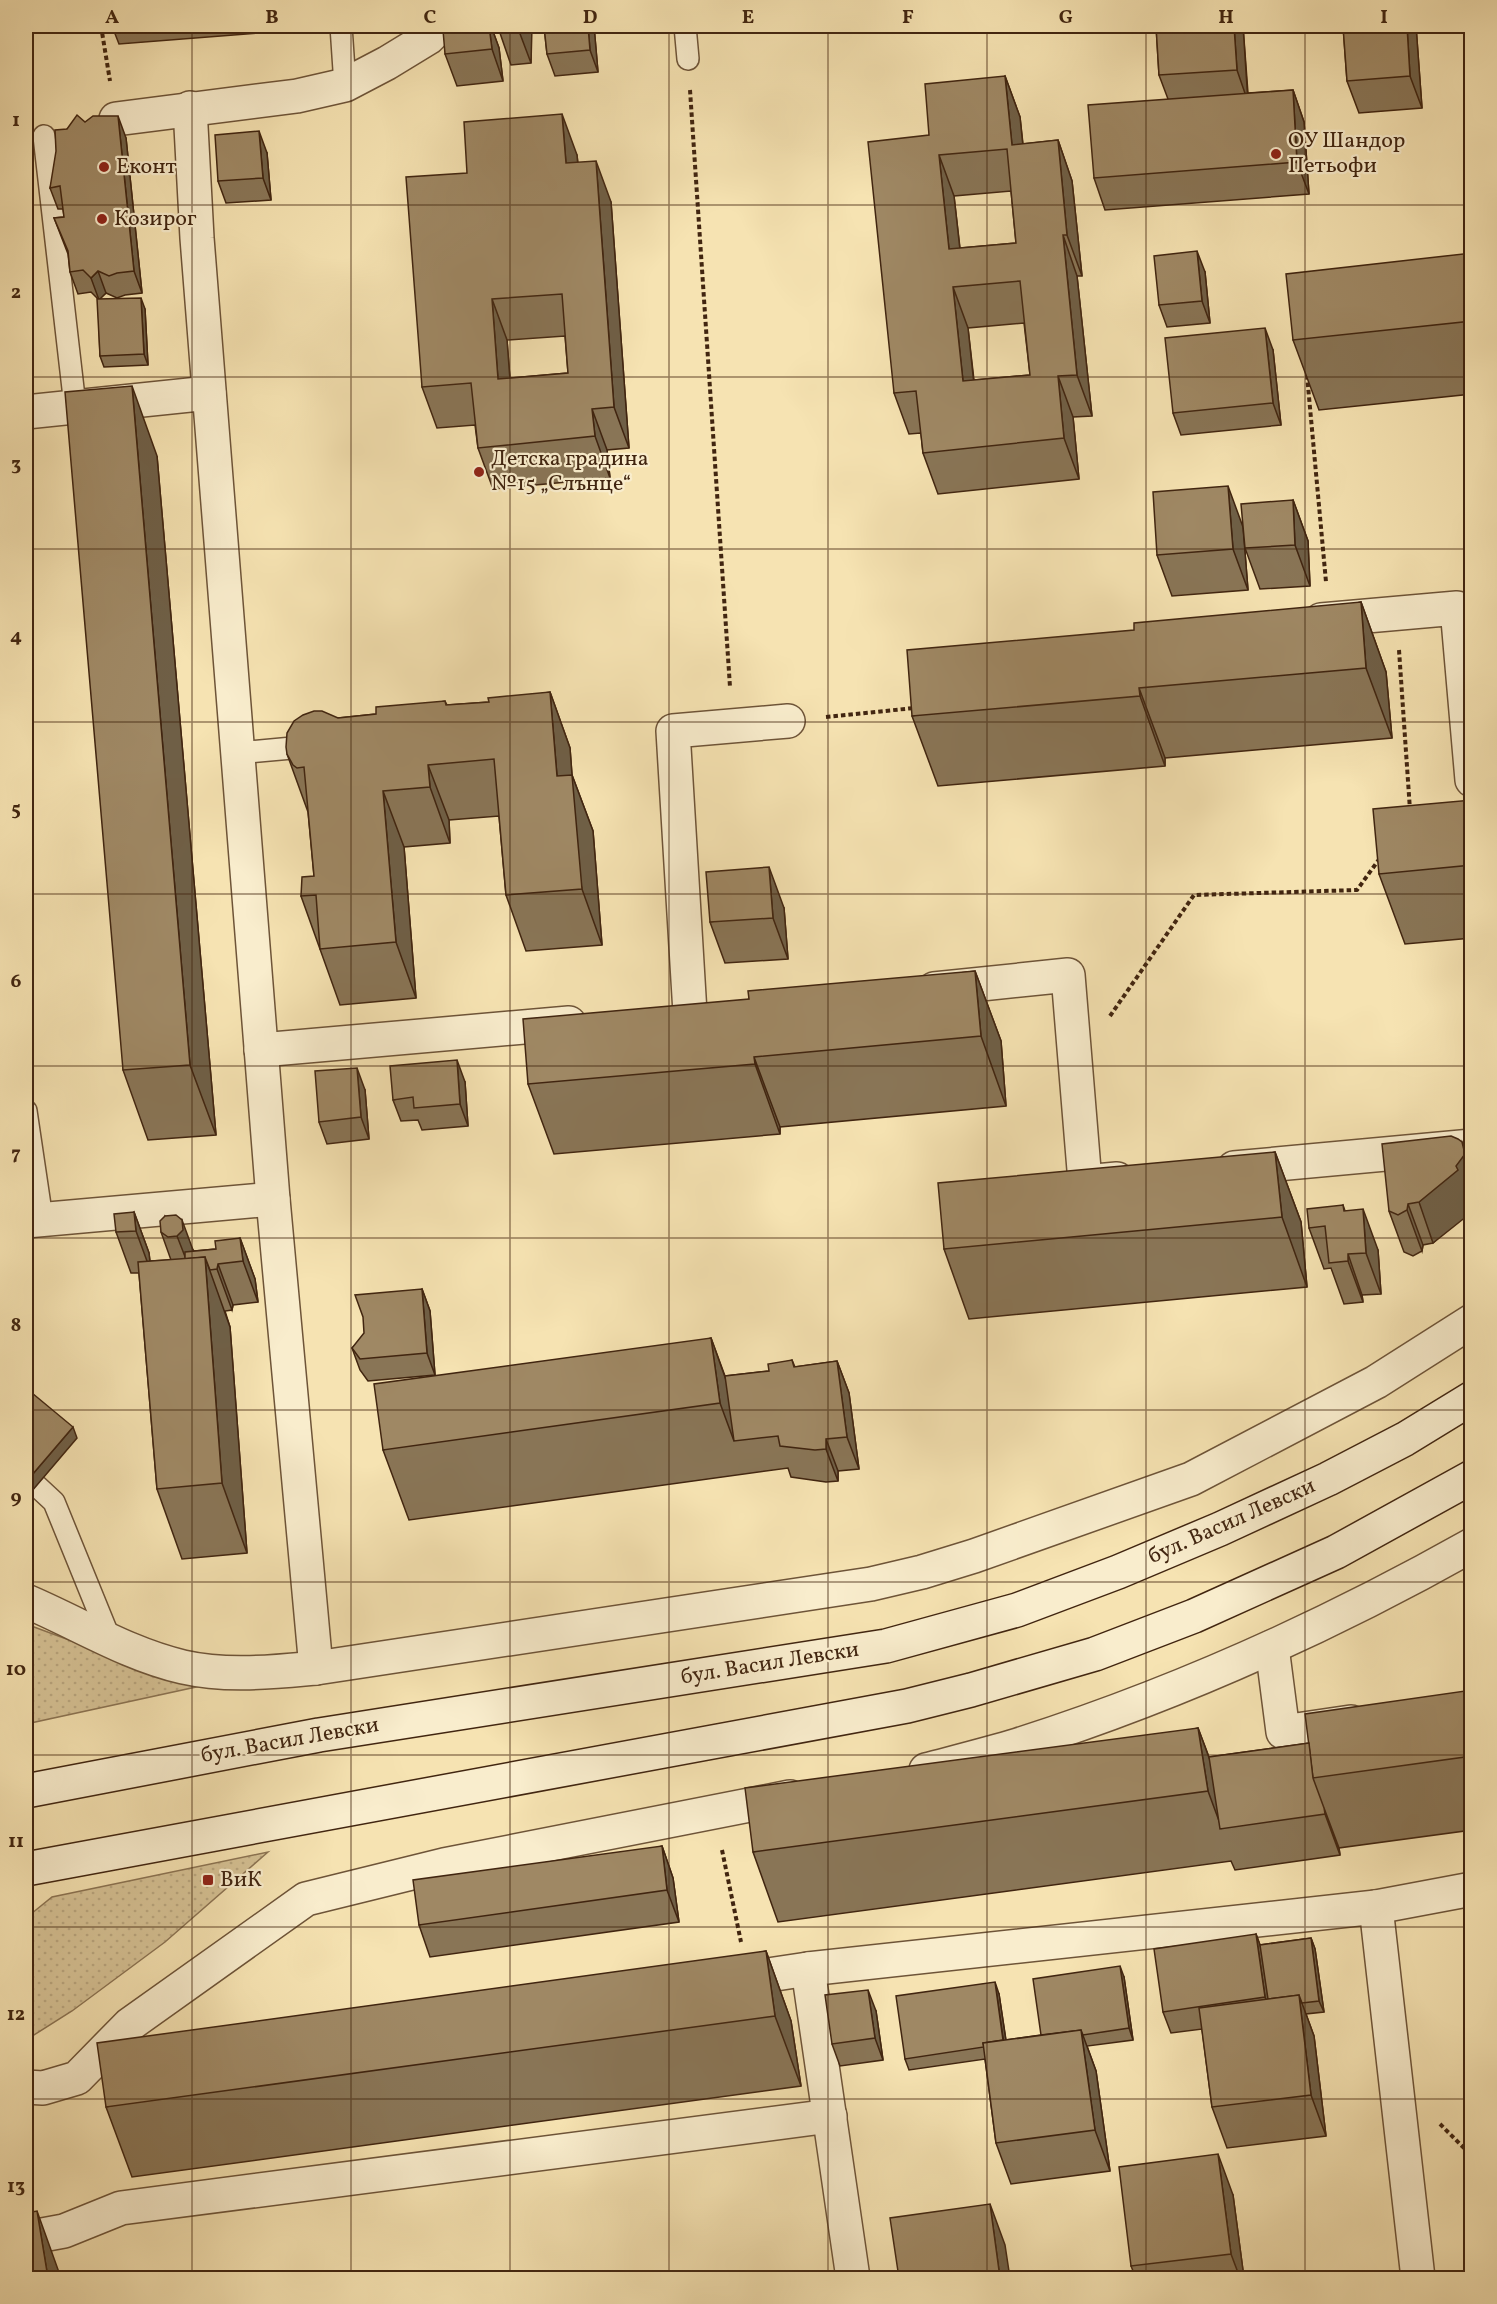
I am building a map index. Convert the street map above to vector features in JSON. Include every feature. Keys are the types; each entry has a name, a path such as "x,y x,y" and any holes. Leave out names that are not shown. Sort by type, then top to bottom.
{"street":[{"path":"116,119 297,96 345,85 428,38 440,26"},
{"path":"189,108 209,393 273,1199 316,1668"},
{"path":"26,412 209,393"},
{"path":"1295,622 1457,608 1472,780"},
{"path":"725,1009 678,1014 673,731 788,721"},
{"path":"902,992 1068,975 1085,1182 1143,1177"},
{"path":"261,1050 594,1021"},
{"path":"1202,1171 1472,1146"},
{"path":"34,1220 273,1199"},
{"path":"26,1601 111,1642 183,1667 219,1672 253,1673 316,1668 871,1584 922,1572 985,1552 1191,1479 1376,1382 1472,1321"},
{"name":"бул. Васил Левски","path":"26,1791 319,1735 886,1646 1017,1611 1138,1564 1328,1479 1406,1438 1472,1398"},
{"path":"26,1869 907,1706 971,1690 1095,1654 1194,1616 1336,1552 1472,1477"},
{"path":"895,1778 1028,1741 1148,1699 1272,1647 1423,1573 1472,1545"},
{"path":"1272,1647 1283,1732 1377,1719"},
{"path":"77,2078 129,2025 306,1899 444,1865 816,1792"},
{"path":"702,1985 808,1969 1376,1907 1472,1889"},
{"path":"1376,1907 1418,2278"},
{"path":"808,1969 853,2278"},
{"path":"26,2087 43,2088 77,2078 124,2071"},
{"path":"26,2238 64,2231 121,2208 830,2116"}],"lane":[{"path":"340,26 345,85"},
{"path":"685,26 688,59"},
{"path":"44,136 75,406"},
{"path":"237,753 331,745"},
{"path":"26,1111 34,1220"},
{"path":"26,1476 54,1502 111,1642"}],"path":[{"path":"101,26 116,119"},
{"path":"688,59 732,726"},
{"path":"1307,370 1330,619"},
{"path":"1397,613 1410,816"},
{"path":"788,721 924,707"},
{"path":"1108,1018 1194,894 1357,890 1384,853"},
{"path":"714,1811 749,1978"}],"shaded area":[{"path":"26,1624 196,1687 26,1724"},
{"path":"268,1852 165,1942 72,2011 26,2040 26,1918 52,1897"}],"building":[{"path":"465,26 489,26 492,49 445,54 443,30 465,28"},
{"path":"499,26 519,26 519,31 500,33"},
{"path":"544,26 588,26 590,50 547,54"},
{"path":"1156,26 1234,26 1237,70 1159,75"},
{"path":"1343,26 1407,26 1410,76 1347,81"},
{"path":"1005,76 1012,145 1058,140 1067,235 1063,235 1077,375 1058,376 1064,438 923,453 916,391 894,393 868,142 929,135 925,84","holes":["1007,149 1016,243 949,249 939,155","1020,281 1030,375 963,381 953,287"]},
{"path":"1293,90 1297,162 1094,178 1088,105"},
{"path":"562,114 566,163 596,161 614,407 592,409 595,436 478,448 471,383 422,387 406,177 467,173 464,122","holes":["562,294 568,373 498,379 492,299"]},
{"name":"Козирог","path":"77,115 85,122 93,116 118,116 134,271 109,276 98,271 91,278 83,270 70,272 68,251 54,218 64,217 60,186 50,188 56,151 55,130 67,129"},
{"path":"259,131 263,178 218,181 215,135"},
{"path":"1197,251 1202,301 1159,305 1154,256"},
{"path":"1472,253 1472,321 1293,340 1286,274"},
{"path":"141,298 144,354 100,356 97,299"},
{"path":"1265,328 1273,403 1173,413 1165,338"},
{"path":"132,386 190,1065 123,1070 65,392"},
{"path":"1228,486 1233,549 1157,555 1153,492"},
{"path":"1293,500 1295,545 1245,548 1241,504"},
{"path":"1361,602 1366,668 1139,688 1140,696 912,716 907,650 1134,630 1134,623"},
{"path":"550,692 557,776 572,775 582,889 506,895 494,759 428,765 430,787 383,791 396,942 320,949 316,895 301,896 302,877 314,876 304,767 297,768 293,765 286,747 287,733 294,721 314,711 322,711 338,718 376,714 376,707 445,701 446,705 489,702 488,698"},
{"path":"1472,800 1472,865 1379,874 1373,809"},
{"path":"769,867 773,918 710,922 706,872"},
{"path":"975,971 981,1036 754,1057 755,1064 528,1084 523,1019 749,999 748,991"},
{"path":"457,1060 460,1104 414,1108 413,1097 393,1100 390,1066"},
{"path":"357,1068 361,1117 319,1122 315,1071"},
{"path":"1451,1136 1462,1142 1465,1154 1456,1166 1458,1170 1419,1202 1408,1204 1407,1210 1398,1215 1389,1211 1382,1144"},
{"path":"1275,1152 1282,1217 944,1249 938,1183"},
{"path":"1343,1205 1344,1211 1363,1209 1366,1253 1348,1254 1348,1261 1329,1263 1325,1226 1309,1228 1307,1209"},
{"path":"134,1212 136,1231 116,1232 114,1214"},
{"path":"176,1215 182,1220 183,1230 177,1236 168,1237 161,1232 160,1221 165,1216"},
{"path":"240,1238 243,1261 218,1264 217,1269 210,1270 205,1257 185,1259 185,1252 216,1249 215,1241"},
{"path":"205,1257 222,1483 157,1489 138,1262"},
{"path":"422,1289 427,1353 360,1359 352,1348 364,1333 363,1317 355,1295"},
{"path":"711,1338 720,1403 383,1450 374,1384"},
{"path":"792,1360 794,1367 837,1361 847,1437 826,1439 826,1449 815,1450 780,1446 778,1436 734,1441 725,1376 769,1371 768,1364"},
{"path":"26,1388 73,1427 26,1482"},
{"path":"1472,1690 1472,1756 1313,1778 1305,1714"},
{"path":"1198,1728 1208,1791 753,1852 745,1788"},
{"path":"1309,1743 1313,1778 1325,1814 1220,1829 1209,1757"},
{"path":"662,1846 667,1890 419,1925 413,1880"},
{"path":"1256,1934 1265,1997 1163,2012 1154,1949"},
{"path":"1311,1938 1319,2001 1302,2003 1299,1995 1268,1999 1260,1945"},
{"path":"766,1951 775,2016 106,2107 97,2043"},
{"path":"1120,1966 1129,2028 1083,2035 1081,2030 1041,2035 1033,1979"},
{"path":"995,1982 1003,2040 983,2043 984,2047 905,2059 896,1996"},
{"path":"868,1990 875,2038 832,2044 825,1995"},
{"path":"1299,1995 1311,2095 1212,2107 1199,2008"},
{"path":"1081,2030 1095,2130 996,2143 983,2043"},
{"path":"1218,2154 1231,2254 1131,2266 1119,2167"},
{"path":"990,2204 1000,2278 899,2278 890,2218"},
{"path":"37,2211 48,2278 26,2278 26,2213"}],"place":[{"name":"ОУ Шандор Петьофи","path":"1276,154"},
{"name":"Еконт","path":"104,167"},
{"name":"Козирог","path":"102,219"},
{"name":"Детска градина №15 „Слънце“","path":"479,472"},
{"name":"ВиК","path":"208,1880"}]}
